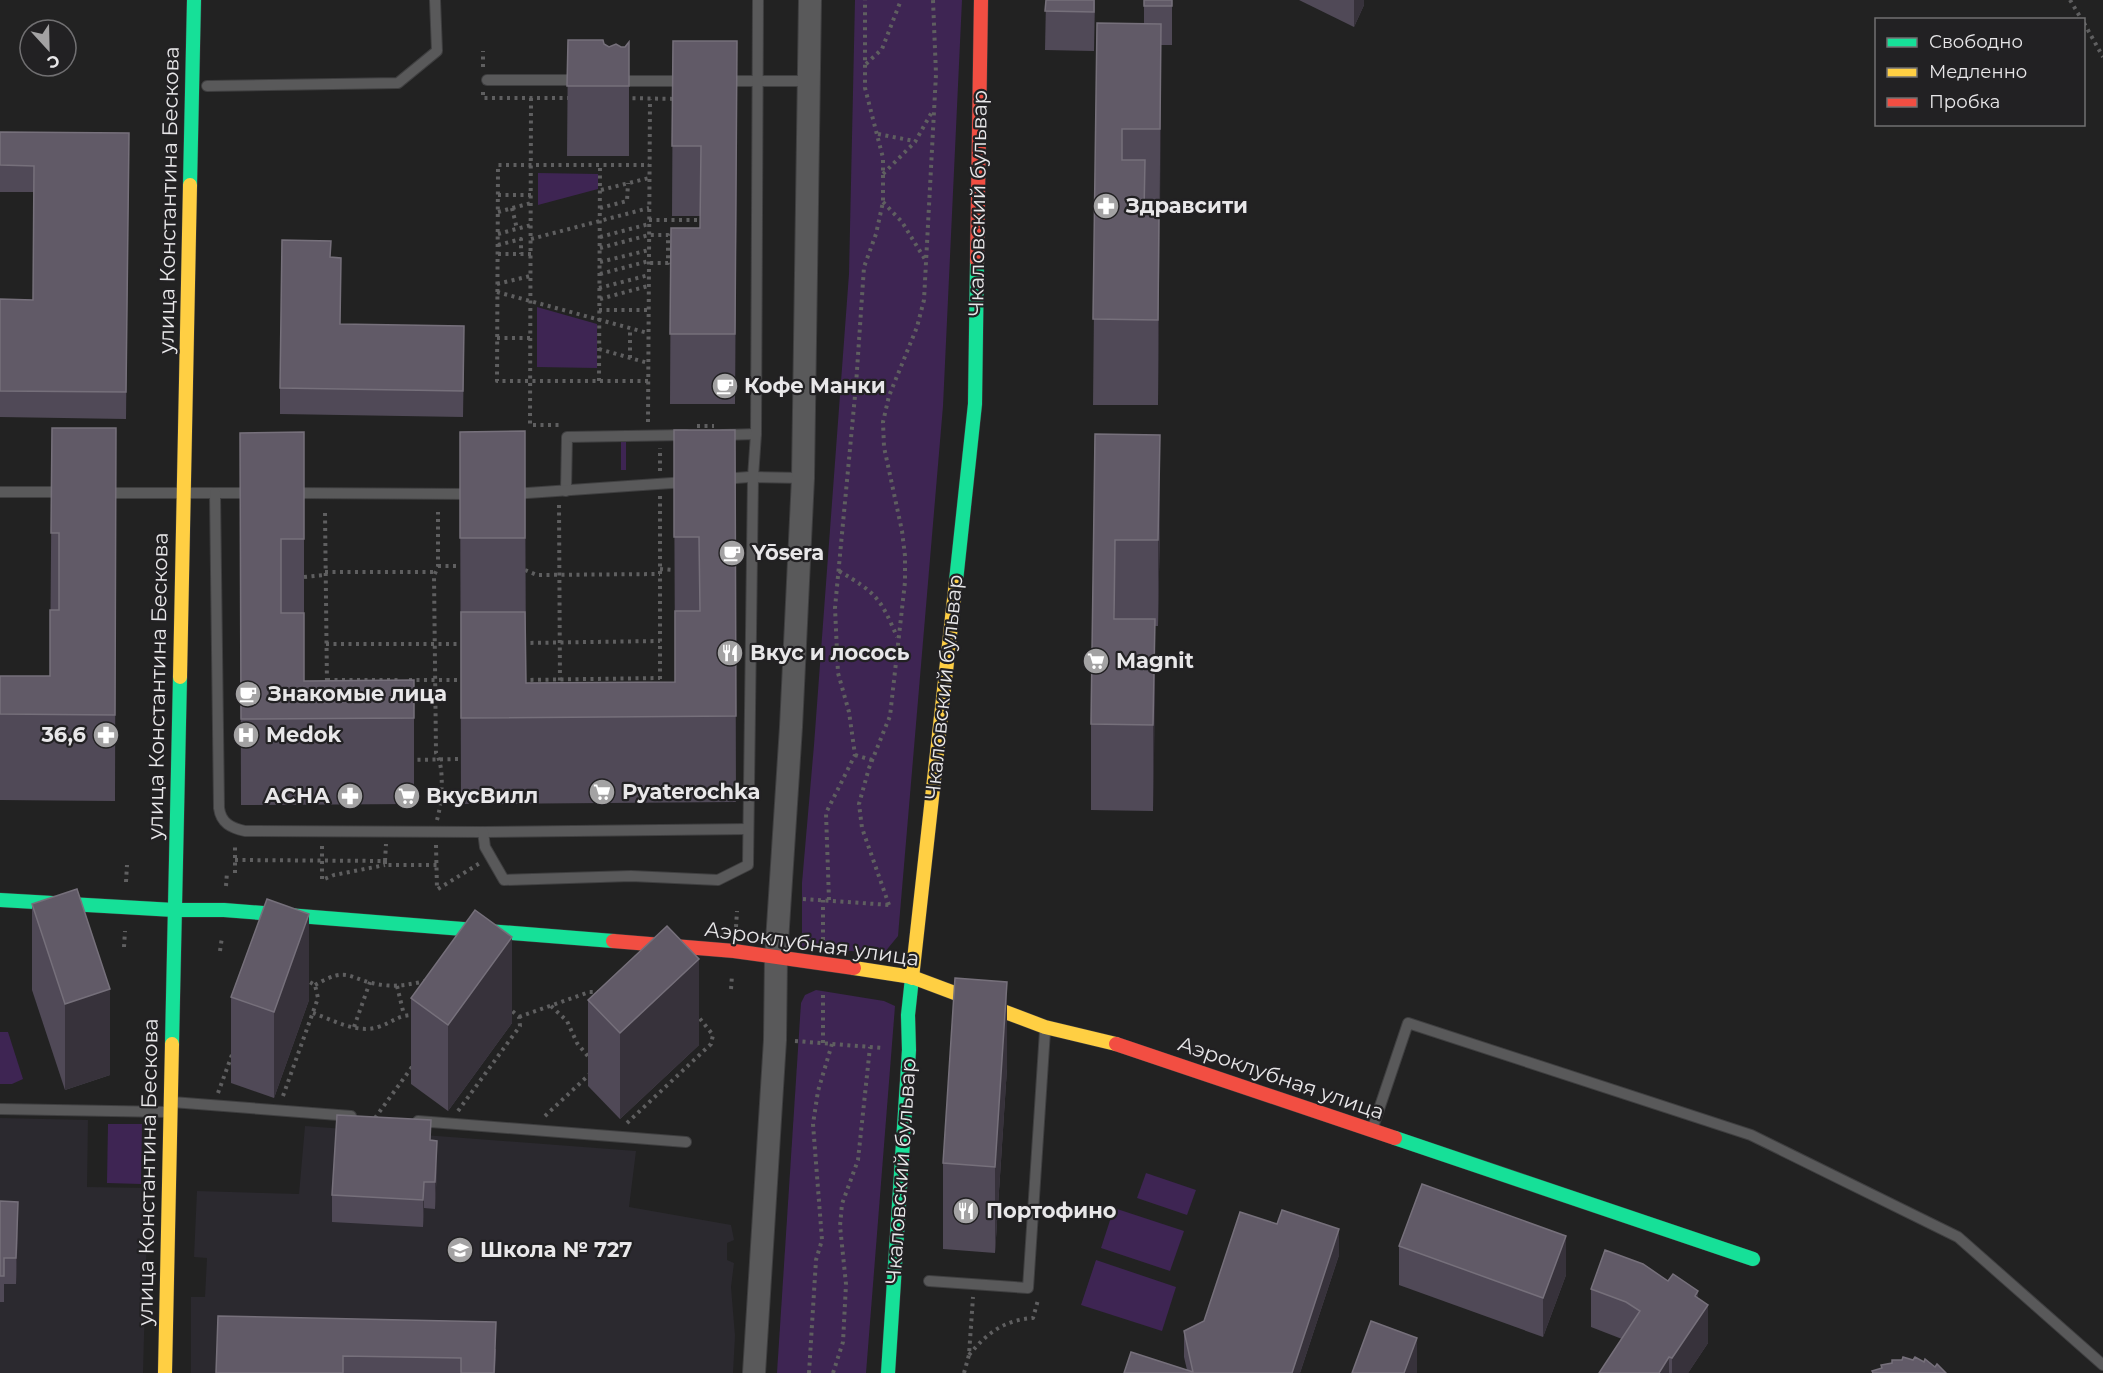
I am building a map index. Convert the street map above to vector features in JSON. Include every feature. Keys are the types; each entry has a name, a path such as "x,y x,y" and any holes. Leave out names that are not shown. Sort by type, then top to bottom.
{"street":[{"name":"улица Константина Бескова","path":"165,1373 194,0"},
{"path":"754,1373 775,1040 776,957 791,727 803,478 810,0"},
{"name":"Чкаловский бульвар","path":"888,1373 909,1050 908,1015 975,404 981,0"},
{"name":"Аэроклубная улица","path":"0,900 260,913 734,951 912,977 1045,1027 1116,1044 1753,1259"}],"lane":[{"path":"207,86 398,83 437,51 435,0"},
{"path":"483,832 485,847 504,880 631,876 718,880 748,865 753,477 756,434 758,0"},
{"path":"487,80 622,85 706,81 809,81"},
{"path":"708,435 756,434"},
{"path":"566,491 567,437 696,435"},
{"path":"716,479 803,478"},
{"path":"501,494 693,481"},
{"path":"0,492 263,493"},
{"path":"215,493 219,808 220,816 229,827 245,831 483,832 748,829"},
{"path":"275,493 489,494"},
{"path":"1371,1131 1408,1023 1751,1136 1958,1238 2103,1365"},
{"path":"929,1281 1028,1288 1045,1027"},
{"path":"0,1109 214,1105 375,1118"},
{"path":"407,1120 686,1142"}],"path":[{"path":"829,900 826,813 855,755 849,712 838,673 835,608 856,385 864,267 876,234 883,202 884,158 865,88 865,0"},
{"path":"865,64 882,49 901,0"},
{"path":"889,905 862,828 859,804 872,760 890,716 904,582 905,556 902,531 884,447 883,422 889,396 917,327 924,300 936,74 933,3 925,0"},
{"path":"2070,0 2081,18"},
{"path":"2085,25 2103,57"},
{"path":"531,98 530,425 560,425"},
{"path":"648,426 650,99"},
{"path":"883,174 915,142 934,110"},
{"path":"877,134 915,142"},
{"path":"648,381 497,381 497,284 498,165 649,165"},
{"path":"599,381 600,165"},
{"path":"600,190 649,178"},
{"path":"600,208 627,201 628,183"},
{"path":"498,195 531,195"},
{"path":"883,202 903,222 926,261"},
{"path":"498,212 531,203"},
{"path":"512,208 517,229"},
{"path":"531,239 649,208"},
{"path":"600,237 649,222 707,220"},
{"path":"498,234 531,225"},
{"path":"622,231 625,242"},
{"path":"600,248 649,236 668,236 668,263 649,262 600,274"},
{"path":"498,245 521,239 521,254"},
{"path":"600,262 649,250"},
{"path":"498,254 531,254"},
{"path":"619,257 622,268"},
{"path":"599,288 649,275"},
{"path":"497,284 530,276"},
{"path":"613,285 615,295"},
{"path":"599,299 648,286"},
{"path":"498,292 648,333"},
{"path":"599,310 648,310"},
{"path":"630,328 630,358"},
{"path":"497,338 530,338"},
{"path":"599,349 648,363"},
{"path":"660,511 660,690"},
{"path":"438,512 438,566 434,576 436,753 440,760 441,807 436,823 437,889 490,857"},
{"path":"559,512 560,691"},
{"path":"326,513 327,691"},
{"path":"438,566 460,566"},
{"path":"525,570 537,575 560,575 674,570"},
{"path":"838,571 874,594 885,608 898,638"},
{"path":"304,577 325,574 436,572"},
{"path":"516,644 660,642"},
{"path":"326,644 473,644"},
{"path":"519,680 660,678"},
{"path":"327,680 467,680"},
{"path":"855,755 872,760"},
{"path":"407,759 461,759"},
{"path":"235,873 236,829"},
{"path":"235,860 385,861 385,865"},
{"path":"322,863 322,880 385,865 437,866"},
{"path":"126,883 127,865"},
{"path":"226,890 227,872"},
{"path":"803,899 900,906"},
{"path":"823,900 823,950"},
{"path":"736,928 737,911"},
{"path":"124,947 125,924"},
{"path":"220,951 222,937"},
{"path":"315,985 330,976 342,974 370,982 397,986 432,980"},
{"path":"731,989 732,974"},
{"path":"296,976 315,985"},
{"path":"354,1027 370,982"},
{"path":"278,1110 318,998 315,985"},
{"path":"397,986 404,1015"},
{"path":"823,991 823,1043"},
{"path":"519,1017 590,992 603,992"},
{"path":"449,1124 520,1026 519,1017 506,1006"},
{"path":"530,1130 598,1066 577,1044 567,1022 551,1006"},
{"path":"613,1136 711,1044 714,1035 690,1008"},
{"path":"313,1013 361,1029 379,1027 404,1015 422,1016"},
{"path":"794,1041 893,1049"},
{"path":"214,1105 236,1042"},
{"path":"809,1373 816,1260 822,1240 813,1124 818,1091 832,1044"},
{"path":"833,1373 843,1342 846,1284 840,1226 842,1204 858,1160 870,1047"},
{"path":"375,1118 415,1063"},
{"path":"964,1373 969,1355 974,1284"},
{"path":"969,1355 999,1326 1012,1321 1033,1318 1039,1296 1028,1288"}],"shaded area":[{"path":"855,0 962,0 943,406 898,936 884,953 802,948 802,883 849,274"},
{"path":"538,173 598,174 598,189 538,205"},
{"path":"537,307 597,324 597,368 537,367"},
{"path":"621,440 626,440 626,470 621,470"},
{"path":"816,990 884,1001 895,1006 866,1373 777,1373 801,1003 805,995"},
{"path":"0,1032 8,1032 23,1079 12,1084 0,1084"},
{"path":"0,1118 88,1120 87,1187 148,1188 143,1373 0,1373"},
{"path":"108,1124 142,1124 141,1184 107,1183"},
{"name":"Школа № 727","path":"305,1126 636,1151 629,1207 731,1225 734,1240 727,1243 727,1260 734,1263 731,1287 735,1336 733,1373 191,1373 191,1297 205,1297 207,1258 194,1257 197,1191 299,1194"},
{"path":"1146,1173 1196,1190 1187,1215 1137,1198"},
{"path":"1114,1208 1184,1231 1170,1271 1101,1248"},
{"path":"1096,1260 1176,1287 1162,1331 1081,1305"}],"building":[{"path":"1046,0 1094,0 1094,12 1045,11"},
{"path":"1144,0 1172,0 1172,6 1144,6"},
{"path":"1097,23 1161,24 1160,129 1122,129 1122,160 1145,160 1144,212 1159,212 1158,320 1093,319"},
{"path":"568,40 603,40 604,44 609,47 616,44 625,47 629,42 629,86 567,86"},
{"path":"673,41 737,41 735,334 670,334 671,228 700,228 701,146 672,146"},
{"path":"0,132 129,133 126,392 0,391 0,299 33,300 34,166 0,165"},
{"path":"282,240 331,241 330,257 341,258 340,324 464,326 463,391 280,388"},
{"path":"52,428 116,428 115,715 0,714 0,676 50,676 50,610 59,610 59,533 51,533"},
{"path":"674,430 735,430 736,716 461,718 461,612 525,612 526,683 675,682 675,611 700,611 699,537 674,537"},
{"path":"525,431 525,538 460,538 460,432"},
{"path":"304,432 304,539 281,539 281,613 304,613 304,681 414,680 414,718 241,719 240,433"},
{"path":"1095,434 1160,435 1158,540 1115,540 1114,619 1155,619 1153,725 1091,724"},
{"path":"77,889 110,989 65,1004 32,904"},
{"path":"267,899 309,914 274,1012 231,997"},
{"path":"475,910 512,937 448,1025 411,998"},
{"path":"667,926 699,959 620,1033 588,1000"},
{"path":"955,978 1007,982 995,1167 943,1163"},
{"path":"337,1115 431,1120 430,1140 437,1141 435,1182 424,1182 423,1200 332,1195"},
{"path":"1422,1184 1566,1236 1543,1298 1399,1246"},
{"path":"0,1201 18,1202 16,1258 4,1258 4,1276 0,1276"},
{"path":"1282,1210 1339,1229 1292,1373 1124,1373 1131,1352 1193,1372 1184,1331 1204,1321 1240,1212 1277,1224"},
{"path":"1605,1250 1643,1264 1668,1281 1673,1274 1698,1291 1695,1296 1708,1305 1659,1373 1599,1373 1640,1311 1626,1302 1591,1289"},
{"path":"218,1316 496,1322 494,1373 461,1373 461,1358 343,1356 343,1373 216,1373"},
{"path":"1371,1321 1417,1338 1404,1373 1352,1373"},
{"path":"1903,1357 1913,1360 1915,1357 1924,1362 1925,1359 1935,1367 1937,1364 1946,1373 1873,1373 1872,1371 1882,1368 1881,1365 1892,1363 1892,1360 1902,1360"}],"traffic: fast":[{"path":"190,185 194,0"},
{"path":"956,581 975,404 977,261"},
{"path":"172,1044 180,677"},
{"path":"0,900 174,910 224,910 613,941"},
{"path":"888,1373 912,978"},
{"path":"1395,1138 1753,1259"}],"traffic: slow":[{"path":"180,677 190,185"},
{"path":"912,978 956,581"},
{"path":"854,968 912,977 1045,1027 1116,1044"},
{"path":"165,1373 172,1044"}],"traffic: jam":[{"path":"977,261 981,0"},
{"path":"613,941 734,951 854,968"},
{"path":"1116,1044 1395,1138"}],"place":[{"name":"Здравсити","path":"1106,206"},
{"name":"Кофе Манки","path":"725,386"},
{"name":"Yōsera","path":"732,553"},
{"name":"Вкус и лосось","path":"730,653"},
{"name":"Magnit","path":"1096,661"},
{"name":"Знакомые лица","path":"248,694"},
{"name":"36,6","path":"106,735"},
{"name":"Medok","path":"246,735"},
{"name":"Pyaterochka","path":"602,792"},
{"name":"АСНА","path":"350,796"},
{"name":"ВкусВилл","path":"407,796"},
{"name":"Портофино","path":"966,1211"},
{"name":"Школа № 727","path":"460,1250"}]}
